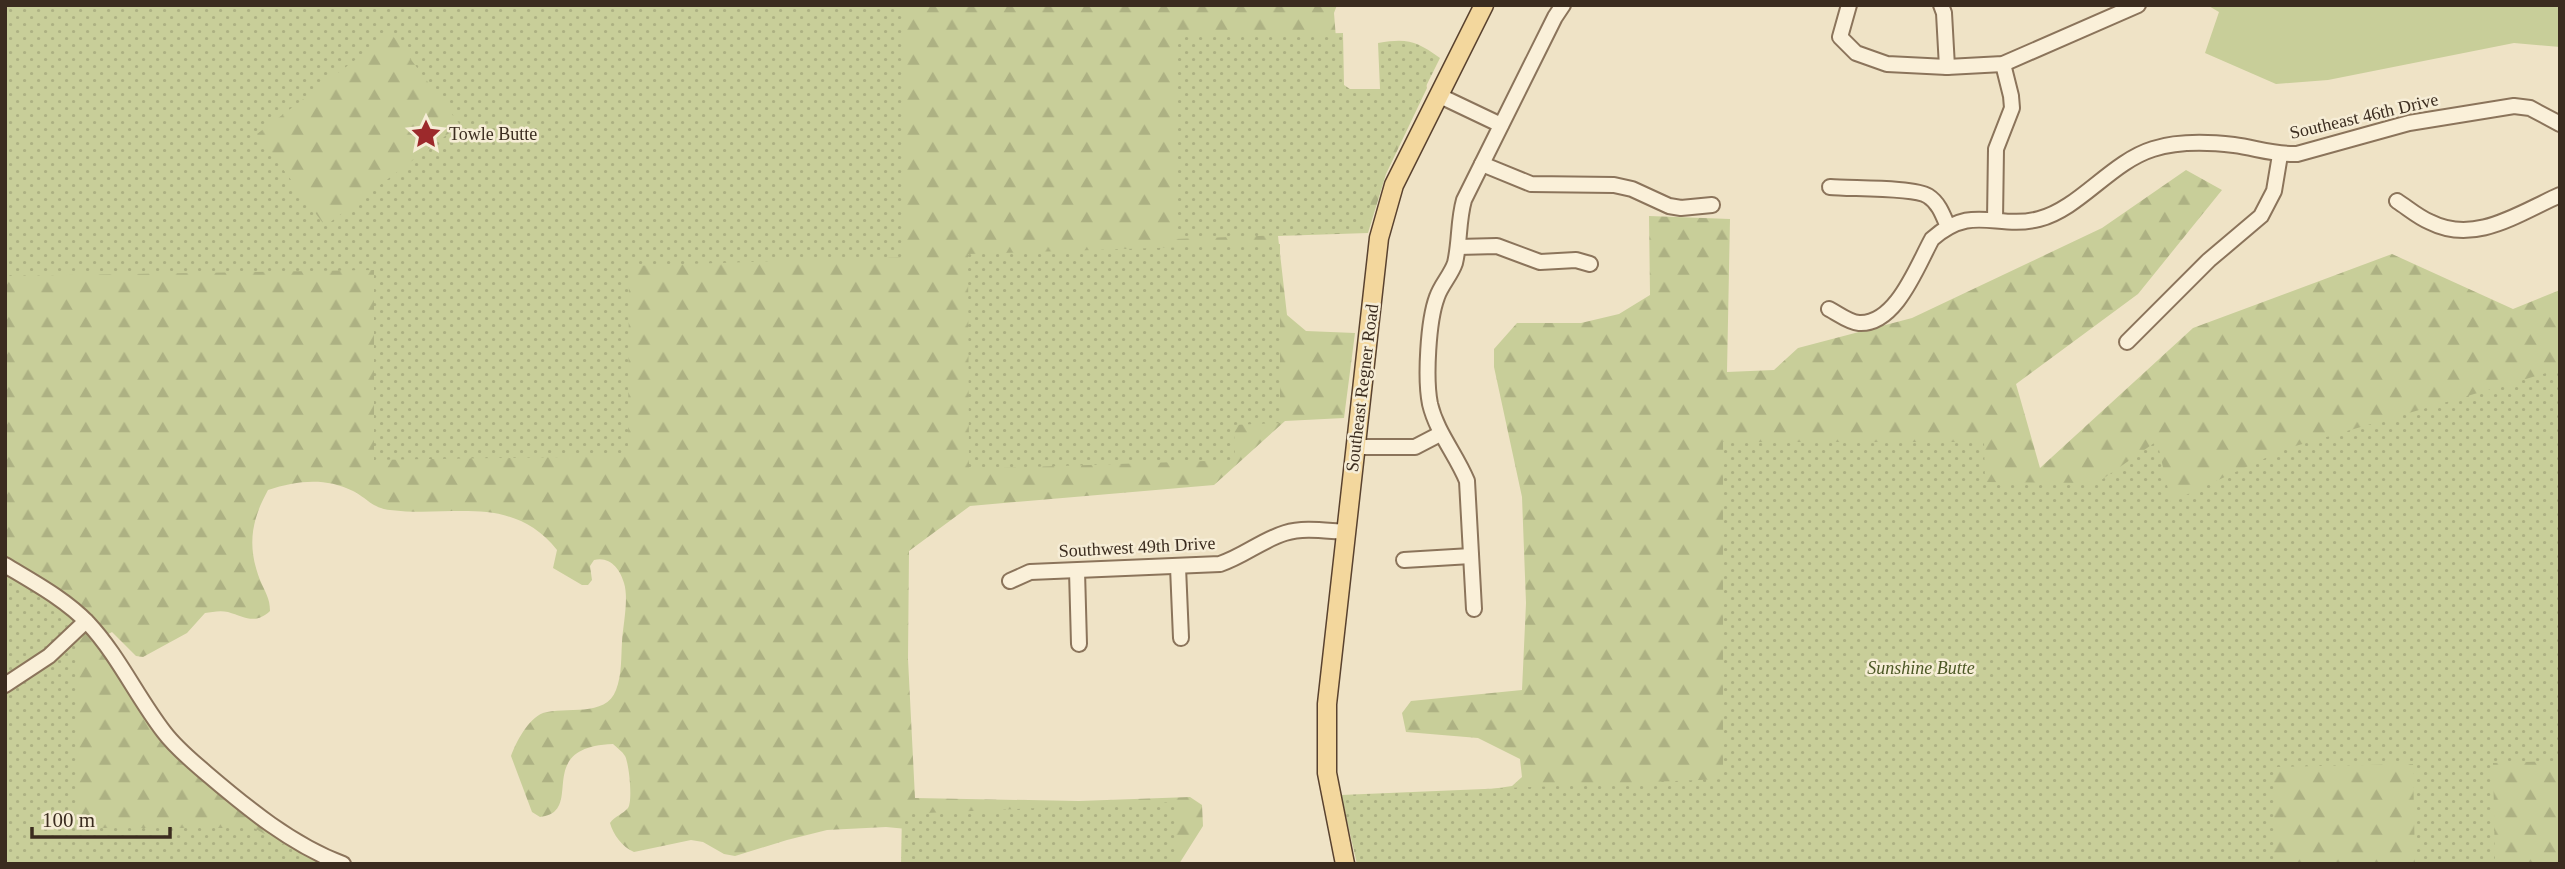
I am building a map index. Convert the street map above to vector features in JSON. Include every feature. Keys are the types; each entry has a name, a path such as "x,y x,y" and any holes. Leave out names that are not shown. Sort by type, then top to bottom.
{"main road":[{"name":"Southeast Regner Road","path":"1345,864 1325,761 1327,704 1382,220 1394,185 1484,5"}],"street":[{"path":"1474,609 1467,481 1459,462 1440,434 1430,403 1427,375 1433,313 1437,295 1454,267 1458,247 1458,218 1464,200 1563,5"},
{"path":"1849,5 1840,37 1856,53 1887,65 1947,67 2003,64 2138,5"},
{"path":"1941,5 1944,13 1947,67"},
{"path":"1995,220 1996,149 2012,108 2003,64"},
{"path":"1438,95 1501,125"},
{"name":"Southeast 46th Drive","path":"1948,227 1970,219 2039,219 2057,211 2138,155 2154,149 2197,143 2235,145 2280,155 2312,151 2409,123 2514,106 2530,108 2560,124"},
{"path":"2127,342 2209,260 2261,216 2274,191 2280,155"},
{"path":"1482,164 1531,184 1614,185 1632,189 1669,206 1681,208 1712,205"},
{"path":"1829,309 1849,321 1859,323 1877,319 1889,312 1932,239 1948,227 1940,207 1927,195 1911,191 1830,187"},
{"path":"2397,201 2431,223 2455,230 2472,230 2507,221 2560,195"},
{"path":"1458,247 1497,246 1527,259 1576,260 1590,264"},
{"path":"1355,447 1415,447 1440,434"},
{"name":"Southwest 49th Drive","path":"1010,581 1030,572 1220,564 1236,559 1287,532 1345,532"},
{"path":"1404,560 1471,556"},
{"path":"5,565 46,590 86,621 178,748 251,810 322,855 343,864"},
{"path":"1178,567 1181,638"},
{"path":"1077,571 1079,644"},
{"path":"5,685 49,656 86,621"}],"green space":[{"path":"5,5 1337,5 1334,13 1340,90 1382,90 1425,78 1427,88 1386,174 1368,233 1278,236 1287,315 1306,331 1355,333 1344,418 1285,421 1214,485 970,506 909,551 908,659 915,798 1079,801 1190,797 1202,805 1203,826 1179,864 1019,864 907,829 886,827 827,830 735,856 724,854 703,842 691,840 634,852 619,840 610,823 628,808 630,798 625,756 613,744 588,748 574,756 566,767 560,804 553,813 540,817 532,812 511,756 523,732 532,720 543,713 594,708 611,699 620,672 625,612 626,597 620,573 605,560 594,560 590,566 592,580 588,585 582,585 553,568 557,550 539,532 500,514 384,509 353,491 332,484 310,482 268,490 258,512 252,545 256,568 269,602 270,611 265,615 250,619 225,611 205,613 187,633 143,657 136,656 112,632 94,642 161,740 183,763 275,836 324,864 5,864"},
{"name":"Towle Butte","path":"5,5 902,5 902,257 629,266 628,456 374,460 374,270 5,276","holes":["391,33 460,125 325,226 257,134"]},
{"path":"2207,5 2560,5 2560,47 2514,43 2328,80 2276,84 2205,53 2219,12"},
{"path":"1343,33 1344,85 1350,89 1380,89 1378,43 1411,42 1440,58 1374,191 1363,232 1175,239 1176,37"},
{"path":"2186,170 2222,190 2138,294 2016,384 2040,468 2193,328 2392,254 2513,309 2560,290 2560,864 1492,864 1464,793 1512,786 1522,777 1520,759 1478,738 1406,732 1402,713 1411,701 1522,690 1526,603 1522,497 1494,367 1494,349 1517,323 1581,323 1619,314 1650,295 1649,216 1730,219 1727,372 1774,370 1798,348 1912,318 2102,228"},
{"path":"1280,244 1280,423 1234,425 1235,460 969,469 968,254"},
{"name":"Sunshine Butte","path":"2560,369 2560,761 2493,763 2495,864 2415,864 2413,764 2274,767 2274,864 1357,864 1341,795 1723,779 1723,442 1984,442 1985,482 2097,483 2157,441 2171,502 2285,449"},
{"path":"5,575 73,614 77,619 76,828 254,828 319,864 5,864"},
{"path":"1176,802 1175,864 901,864 902,814"}],"place":[{"name":"Towle Butte","path":"426,134"}]}
